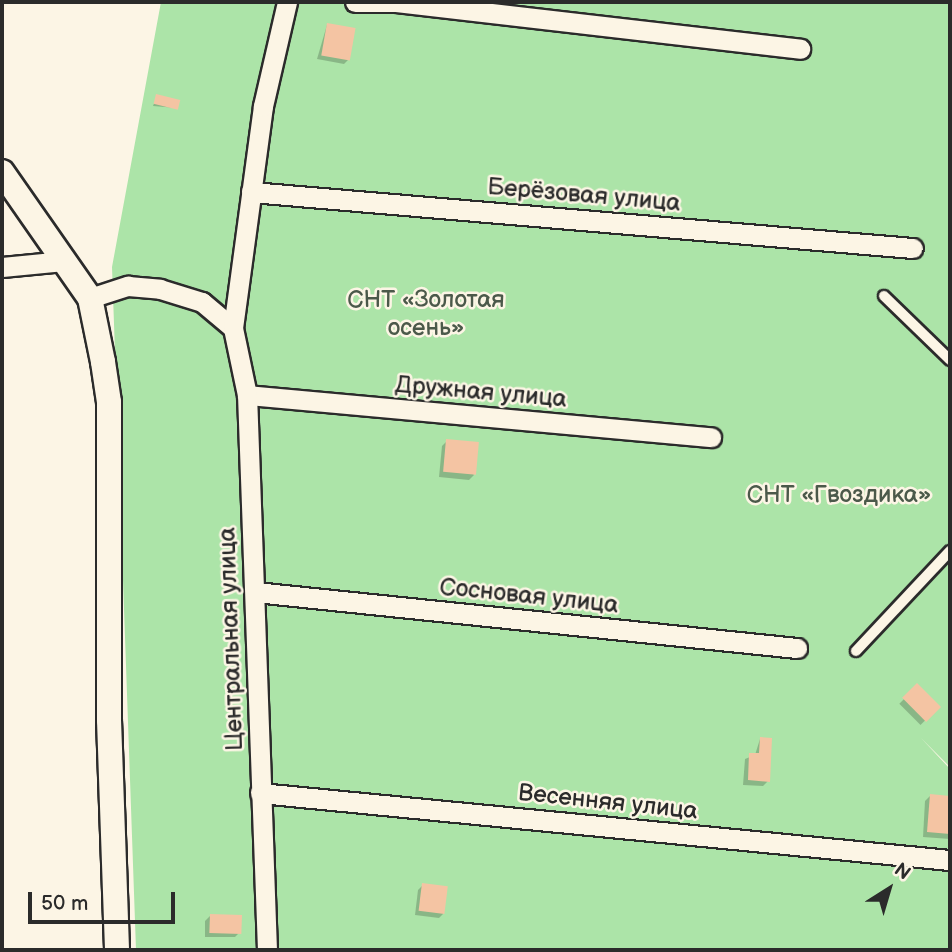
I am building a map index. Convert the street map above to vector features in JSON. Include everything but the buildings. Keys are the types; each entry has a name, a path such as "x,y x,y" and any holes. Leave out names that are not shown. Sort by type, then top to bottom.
{"street":[{"name":"Центральная улица","path":"267,950 247,395 233,328 272,57 287,2"},
{"path":"355,2 395,2 800,49"},
{"path":"2,172 90,298 109,401 109,720 117,950"},
{"name":"Берёзовая улица","path":"251,191 913,248"},
{"path":"2,267 64,261"},
{"path":"90,298 128,286 160,289 202,302 233,328"},
{"name":"Дружная улица","path":"247,395 711,437"},
{"name":"Сосновая улица","path":"255,592 797,648"},
{"name":"Весенняя улица","path":"260,793 950,860"}],"lane":[{"path":"884,296 950,360"},
{"path":"856,651 950,551"}],"green space":[{"name":"СНТ «Золотая осень»","path":"161,2 950,2 950,767 921,738 950,769 950,950 136,950 112,267"}],"park label":[{"name":"СНТ «Гвоздика»","path":"839,495"}]}
